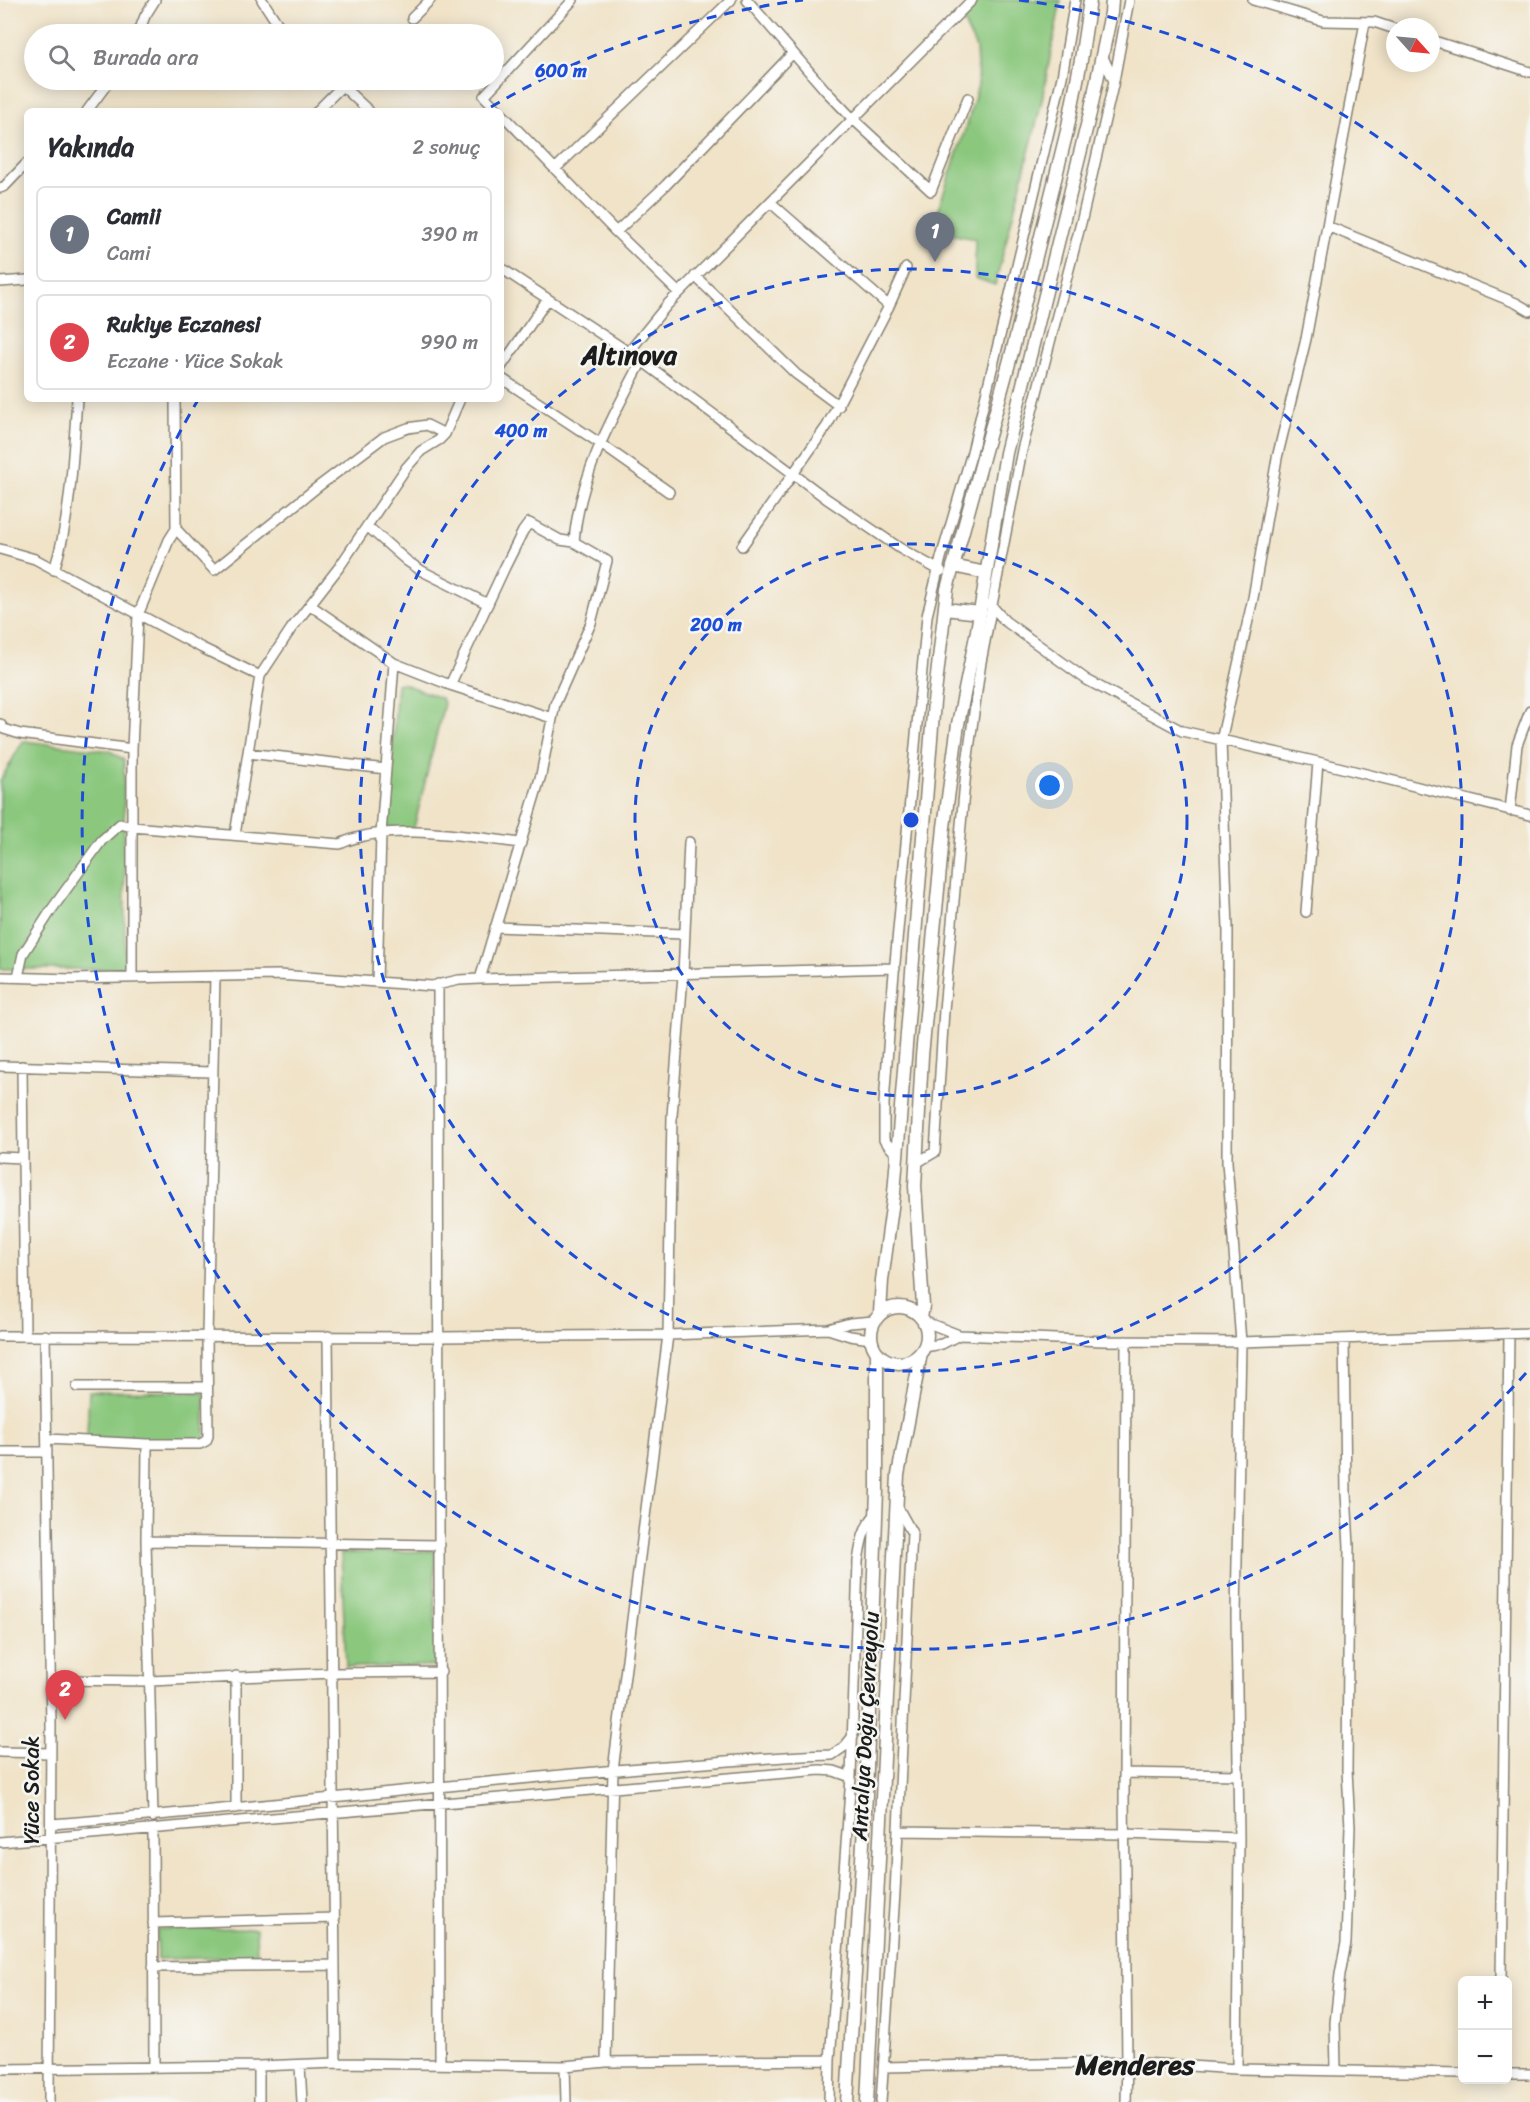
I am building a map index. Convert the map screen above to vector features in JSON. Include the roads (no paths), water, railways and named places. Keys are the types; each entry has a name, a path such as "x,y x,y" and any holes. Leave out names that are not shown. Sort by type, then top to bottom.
{"main road":[{"path":"1090,0 1082,60 1067,131 1017,336 952,571 945,609 934,702 894,1193 877,1317 871,1339 877,1352 883,1358 898,1363 907,1362 922,1350 926,1335 922,1319 915,1185 916,1163 922,1056 944,827 958,724 980,613 1006,453 1090,113 1112,0"},
{"path":"952,571 986,573"},
{"path":"945,609 980,613"},
{"path":"877,1317 897,1307 906,1308 922,1319"},
{"name":"Antalya Doğu Çevreyolu","path":"867,2102 898,1475 922,1350"},
{"name":"Antalya Doğu Çevreyolu","path":"847,2102 866,1796 876,1514 877,1352"}],"street":[{"path":"143,24 154,0"},
{"path":"262,0 278,24"},
{"path":"412,18 430,0"},
{"path":"504,74 573,0"},
{"path":"555,169 731,0"},
{"path":"747,0 792,54 853,119 931,191 968,98"},
{"path":"628,353 679,293 972,0"},
{"path":"897,1155 884,1140 884,1104 927,616 938,569 972,453 1062,76 1075,0"},
{"path":"916,1163 935,1152 944,1010 966,771 981,662 1022,450 1082,219 1114,81 1129,0"},
{"path":"1253,0 1323,21 1374,22 1386,26"},
{"path":"1237,2069 1239,1838 1236,1616 1241,1342 1227,1162 1228,928 1221,741 1253,598 1278,458 1306,339 1365,22"},
{"path":"1440,43 1530,72"},
{"path":"616,232 666,185 792,54"},
{"path":"1102,55 1114,81"},
{"path":"1062,76 1082,60"},
{"path":"89,108 103,90"},
{"path":"319,108 334,90"},
{"path":"348,90 366,108"},
{"path":"490,90 484,96 496,108"},
{"path":"504,116 616,232 679,293"},
{"path":"0,188 6,186 24,166"},
{"path":"770,202 889,306"},
{"path":"1327,226 1516,303 1530,311"},
{"path":"742,546 839,406 906,268"},
{"path":"504,270 642,361 827,500 901,549 938,569 952,571"},
{"path":"696,276 796,374 839,406"},
{"path":"0,282 24,280"},
{"path":"504,363 547,300"},
{"path":"574,542 576,521 590,473 614,413 642,361"},
{"path":"504,380 669,492"},
{"path":"54,570 61,551 78,402"},
{"path":"132,978 132,749 138,615 169,540 176,529 175,402"},
{"path":"235,835 260,676 340,566 406,468 421,452 445,434 459,402"},
{"path":"176,529 214,570 384,436 408,428 427,425 445,434"},
{"path":"450,685 523,531 530,523 560,540 574,542 607,561 591,623 555,704 541,775 480,979"},
{"path":"367,526 422,571 488,604"},
{"path":"0,549 35,559 138,615 260,676"},
{"path":"983,596 1005,621 1088,680 1182,731 1530,815"},
{"path":"310,605 394,663 450,685 552,718"},
{"path":"377,982 381,834 394,663"},
{"path":"1510,811 1517,745 1530,711"},
{"path":"0,724 4,729 20,734 132,749"},
{"path":"248,753 386,769"},
{"path":"1306,912 1318,762"},
{"path":"18,977 23,954 52,909 102,840 120,824 132,827 340,844 355,836 419,831 521,843"},
{"path":"606,2062 613,1770 668,1335 672,1116 683,975 689,842"},
{"path":"495,927 684,934"},
{"path":"0,977 132,978 279,975 438,984 480,979 895,968"},
{"path":"47,1439 200,1444 206,1441 208,1436 207,1335 214,976"},
{"path":"438,984 440,2064"},
{"path":"0,1066 213,1072"},
{"path":"22,1066 25,1335"},
{"path":"0,1157 23,1158"},
{"path":"0,1336 668,1335 828,1329 877,1317"},
{"path":"922,1319 959,1335 1126,1341 1241,1342 1530,1333"},
{"path":"828,1329 850,1336 871,1339"},
{"path":"1501,1976 1509,1334"},
{"name":"Yüce Sokak","path":"45,1335 51,1680 49,2102"},
{"path":"922,1350 942,1344 959,1335"},
{"path":"328,1336 336,2063"},
{"path":"1336,2069 1335,2023 1346,1943 1350,1827 1347,1770 1349,1546 1344,1339"},
{"path":"1126,1341 1124,1773 1126,2102"},
{"path":"77,1387 207,1387"},
{"path":"147,1444 146,1541 153,1817"},
{"path":"0,1452 47,1452"},
{"path":"881,2102 896,1893 912,1533 897,1505"},
{"path":"829,2102 830,2060 851,1777 858,1561 863,1533 869,1521 876,1514"},
{"path":"146,1541 440,1545"},
{"path":"51,1680 150,1681 333,1673 441,1672"},
{"path":"236,1677 236,1808"},
{"path":"51,1824 153,1817 613,1770 832,1755 845,1746 853,1736"},
{"path":"0,1752 51,1753"},
{"path":"0,1842 820,1770 834,1771 851,1777"},
{"path":"1124,1773 1238,1775"},
{"path":"153,1830 154,2067"},
{"path":"898,1831 1239,1838"},
{"path":"153,1923 335,1918"},
{"path":"153,1967 335,1965"},
{"path":"0,2069 48,2070 336,2063 564,2066 606,2062 830,2060"},
{"path":"884,2067 1127,2062 1237,2069 1458,2073"},
{"path":"300,2065 302,2102"},
{"path":"259,2066 259,2102"},
{"path":"564,2066 566,2102"},
{"path":"1512,2074 1530,2074"}],"place":[{"name":"Camii","path":"935,262"},
{"name":"Rukiye Eczanesi","path":"65,1720"}],"district":[{"name":"Altınova","path":"629,355"},
{"name":"Menderes","path":"1135,2064"}]}
